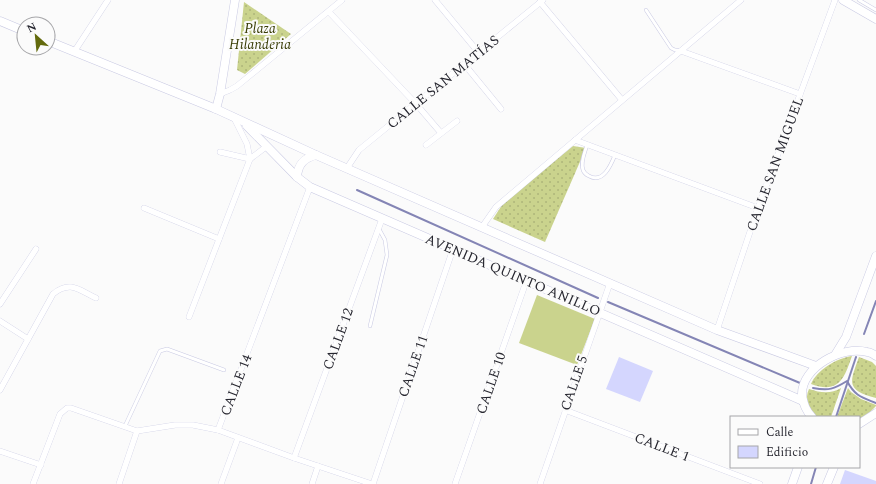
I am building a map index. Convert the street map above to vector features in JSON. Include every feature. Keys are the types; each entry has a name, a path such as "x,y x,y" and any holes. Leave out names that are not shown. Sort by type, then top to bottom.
{"main road":[{"path":"216,109 220,94 235,0"},
{"path":"842,0 876,19"},
{"path":"0,21 16,28"},
{"name":"AVENIDA QUINTO ANILLO","path":"56,45 216,109 316,155 717,330 816,366"},
{"name":"AVENIDA QUINTO ANILLO","path":"243,121 297,178 310,187 526,282 803,400"},
{"path":"297,178 298,169 302,162 308,157 316,155"},
{"path":"835,355 846,337 876,256"},
{"path":"810,416 803,400 802,388 806,378 816,366 835,355 854,351 867,351 876,356"},
{"path":"860,423 875,415"},
{"path":"792,484 798,468"},
{"path":"828,484 834,468"}],"street":[{"path":"74,52 108,0"},
{"path":"220,94 237,86 329,12 341,0"},
{"path":"435,0 479,53"},
{"path":"482,227 496,207 740,0"},
{"name":"CALLE SAN MIGUEL","path":"717,330 758,208 835,0"},
{"path":"541,1 622,100"},
{"name":"CALLE SAN MATÍAS","path":"347,168 360,150 417,105 541,1"},
{"path":"329,12 417,105 441,133"},
{"path":"681,51 800,94"},
{"path":"464,65 501,109"},
{"path":"234,117 247,144 250,159"},
{"path":"426,145 457,121"},
{"path":"575,140 758,208"},
{"path":"189,318 250,159 267,146"},
{"path":"220,152 250,159"},
{"name":"CALLE 14","path":"310,187 218,430 294,458 372,484"},
{"path":"144,208 219,239"},
{"name":"CALLE 12","path":"294,458 382,219"},
{"path":"0,304 36,249"},
{"name":"CALLE 11","path":"372,484 453,249"},
{"name":"CALLE 10","path":"455,484 526,282"},
{"name":"CALLE 5","path":"540,484 610,283"},
{"path":"0,390 53,294 66,286 72,286 96,298"},
{"path":"0,321 28,339"},
{"path":"33,484 60,414 67,408 75,409 137,431 175,425 193,425 218,430"},
{"name":"CALLE 1","path":"565,410 760,484"},
{"path":"119,484 137,431"},
{"path":"221,484 238,438"},
{"path":"0,451 41,465"},
{"path":"312,484 318,466"}],"lane":[{"path":"859,0 876,10"},
{"path":"646,10 671,48 681,51"},
{"path":"587,145 582,161 583,169 586,174 592,178 599,178 605,173 611,165 615,155"},
{"path":"370,326 388,255 385,240 378,229"},
{"path":"125,426 160,351 167,349 224,370"}],"green space":[{"name":"Plaza Hilanderia","path":"244,2 291,34 245,74 237,70"},
{"path":"573,146 586,148 545,242 493,219 504,202"},
{"path":"537,295 595,319 577,365 519,343"},
{"path":"852,356 843,378 834,386 820,387 811,384 818,374 828,366 840,359"},
{"path":"859,357 872,362 876,366 876,398 859,392 852,384 852,379"},
{"path":"841,388 831,416 815,416 811,411 807,400 809,389 826,392"},
{"path":"848,388 861,399 876,405 867,415 860,418 860,416 837,416"}],"building":[{"path":"619,357 653,371 640,402 606,389"},
{"path":"845,470 876,481 876,484 840,484"}],"waterway":[{"path":"357,190 598,298"},
{"path":"864,334 876,301"},
{"path":"608,302 800,383"},
{"path":"836,416 856,357"},
{"path":"813,388 831,389 847,381 856,393 876,403"},
{"path":"811,484 816,468"}]}
